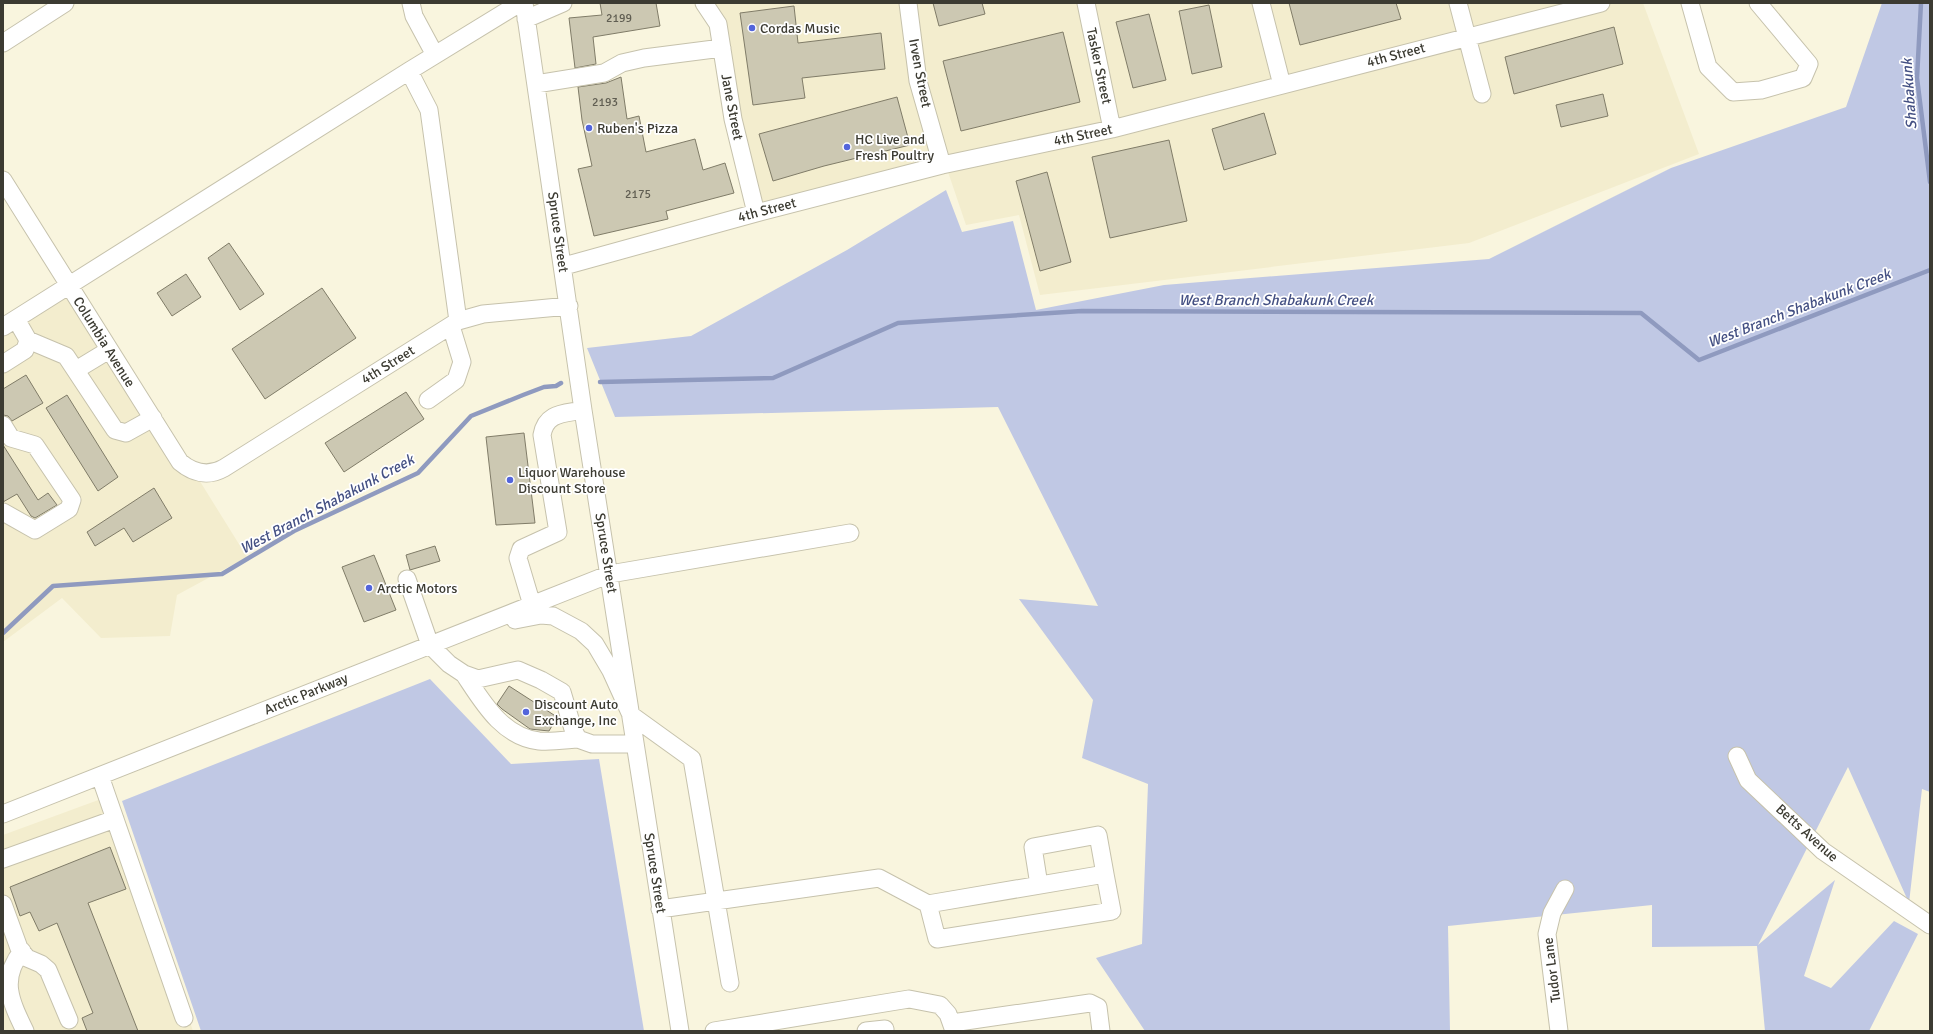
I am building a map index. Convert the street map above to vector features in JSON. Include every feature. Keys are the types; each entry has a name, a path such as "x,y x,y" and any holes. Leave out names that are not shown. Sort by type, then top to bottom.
{"street":[{"path":"3,43 65,3"},
{"path":"411,3 414,16 435,55"},
{"path":"153,418 126,433 115,430 66,356 28,340 9,323 409,71 520,3"},
{"path":"525,11 563,3"},
{"name":"Jane Street","path":"704,3 718,24 733,119 756,213"},
{"name":"Irven Street","path":"908,3 918,81 942,166"},
{"name":"Tasker Street","path":"1086,3 1112,129"},
{"path":"1261,3 1282,85"},
{"path":"1458,3 1468,36 1482,94"},
{"name":"4th Street","path":"564,266 756,213 942,166 1112,129 1468,36 1601,3"},
{"path":"1690,3 1708,67 1734,92 1761,90 1802,78 1810,64 1758,3"},
{"name":"Spruce Street","path":"525,11 564,266 584,410 680,1031"},
{"path":"536,84 604,73 622,63 644,58 722,48"},
{"path":"409,71 429,110 454,323 462,362 456,380 428,400"},
{"name":"Columbia Avenue","path":"3,180 180,462 188,469 198,473 210,474 224,468"},
{"name":"4th Street","path":"224,468 454,323 483,314 569,306"},
{"path":"3,364 25,350 28,340"},
{"path":"76,370 109,350"},
{"path":"532,605 518,558 521,549 558,532 542,435 544,424 552,416 584,410"},
{"path":"3,425 11,438 35,445 72,500 70,509 35,530 3,512"},
{"name":"Arctic Parkway","path":"3,814 610,574 850,533"},
{"path":"407,579 430,645 449,664 464,674 478,679 518,670 541,680 562,692 573,729 578,739"},
{"path":"430,645 524,618 541,615 553,616 581,631 595,644 611,671 631,715 692,759 730,983"},
{"path":"464,674 498,721 520,736 537,741 552,742 578,739 592,744 635,744"},
{"name":"Betts Avenue","path":"1737,756 1748,780 1823,851 1930,925"},
{"path":"100,776 184,1018"},
{"path":"3,859 115,819"},
{"path":"928,904 937,940 1112,911 1098,835 1033,846 1039,885"},
{"path":"660,909 879,878 928,904 1105,874"},
{"name":"Tudor Lane","path":"1559,1031 1547,934 1552,913 1565,889"},
{"path":"3,904 22,951 27,958 41,964 48,970 68,1020"},
{"path":"22,951 10,960 5,970 4,980 5,991 25,1031"},
{"path":"714,1031 909,999 940,1005 948,1014 953,1027 1090,1002 1098,1007 1101,1031"},
{"path":"866,1031 885,1030"}],"shaded area":[{"path":"709,3 1643,3 1699,154 1469,243 1040,295 1019,215 966,225 946,166 760,211"},
{"path":"1882,3 1930,3 1930,792 1922,789 1909,903 1848,767 1758,945 1835,880 1804,976 1831,988 1894,921 1918,934 1869,1031 1765,1031 1757,946 1652,947 1652,905 1448,926 1450,1031 1145,1031 1096,958 1142,944 1148,784 1082,758 1093,700 1019,599 1098,606 998,407 615,417 587,348 691,336 847,250 946,190 962,232 1013,221 1036,310 1164,285 1489,259 1671,168 1846,107"},
{"path":"73,277 247,557 177,595 170,636 101,638 62,598 3,642 3,321"},
{"path":"430,679 511,764 599,759 644,1031 201,1031 122,801"},
{"path":"112,795 193,1031 3,1031 3,835"}],"building":[{"path":"600,3 656,3 660,26 593,37 596,64 575,68 569,18 602,15"},
{"path":"933,3 982,3 985,14 939,26"},
{"path":"1289,3 1396,3 1401,19 1300,45"},
{"path":"1209,5 1222,67 1192,74 1179,11"},
{"path":"794,6 798,43 881,33 885,69 802,78 805,98 753,105 740,13"},
{"path":"1149,14 1166,80 1133,88 1116,22"},
{"path":"1614,27 1623,64 1514,94 1505,57"},
{"path":"1063,32 1080,102 961,131 943,61"},
{"path":"621,77 627,119 639,116 646,152 695,139 703,170 725,163 734,193 666,211 668,219 594,236 578,169 592,166 582,120 578,87 606,83"},
{"path":"1603,94 1608,116 1561,127 1556,105"},
{"path":"897,97 910,145 824,166 773,181 759,134"},
{"path":"1264,113 1276,154 1224,170 1212,129"},
{"path":"1169,140 1187,221 1110,238 1092,157"},
{"path":"1047,172 1071,262 1040,271 1016,181"},
{"path":"229,243 264,294 240,310 208,258"},
{"path":"186,274 201,297 172,316 157,293"},
{"path":"322,288 356,338 265,399 232,349"},
{"path":"26,375 43,403 12,421 8,416 3,415 3,389"},
{"path":"406,392 424,419 344,472 325,443"},
{"path":"67,395 118,477 98,491 46,408"},
{"name":"Liquor Warehouse Discount Store","path":"524,433 535,523 496,525 486,437"},
{"path":"3,445 38,500 48,493 57,505 35,518 31,516 17,494 3,502"},
{"path":"154,488 172,518 133,542 124,528 95,546 87,532"},
{"path":"435,546 440,561 410,570 406,555"},
{"name":"Arctic Motors","path":"374,555 396,610 364,622 342,567"},
{"name":"Discount Auto Exchange, Inc","path":"509,686 557,717 549,731 530,729 497,704"},
{"path":"110,847 126,889 88,903 138,1031 87,1031 82,1018 93,1013 57,923 39,931 30,912 20,916 10,887"}],"waterway":[{"name":"Shabakunk","path":"1921,3 1917,78 1930,182"},
{"name":"West Branch Shabakunk Creek","path":"600,382 773,378 898,323 1082,311 1641,313 1699,360 1930,270"},
{"name":"West Branch Shabakunk Creek","path":"3,633 53,586 222,574 294,531 418,473 471,416 544,387 556,386 561,383"}],"place":[{"name":"Cordas Music","path":"752,28"},
{"name":"Ruben's Pizza","path":"589,128"},
{"name":"HC Live and Fresh Poultry","path":"847,147"},
{"name":"Liquor Warehouse Discount Store","path":"510,480"},
{"name":"Arctic Motors","path":"369,588"},
{"name":"Discount Auto Exchange, Inc","path":"526,712"}]}
